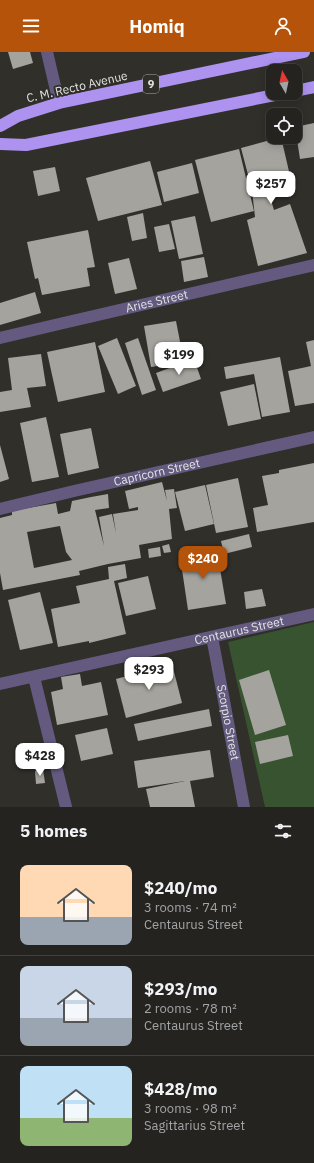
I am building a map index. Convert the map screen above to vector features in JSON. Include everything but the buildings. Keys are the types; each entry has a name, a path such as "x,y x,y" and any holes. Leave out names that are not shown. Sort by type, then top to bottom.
{"highway":[{"name":"C. M. Recto Avenue","path":"0,126 18,116 59,104 301,52"},
{"path":"302,90 314,87"},
{"path":"0,144 26,145 266,97"}],"street":[{"path":"47,52 59,104"},
{"name":"Aries Street","path":"0,338 314,265"},
{"name":"Capricorn Street","path":"0,509 74,491 314,438"},
{"name":"Centaurus Street","path":"0,684 314,614"},
{"name":"Scorpio Street","path":"212,637 244,807"},
{"path":"34,677 66,807"}],"green space":[{"path":"314,622 314,807 265,807 228,642"}]}
